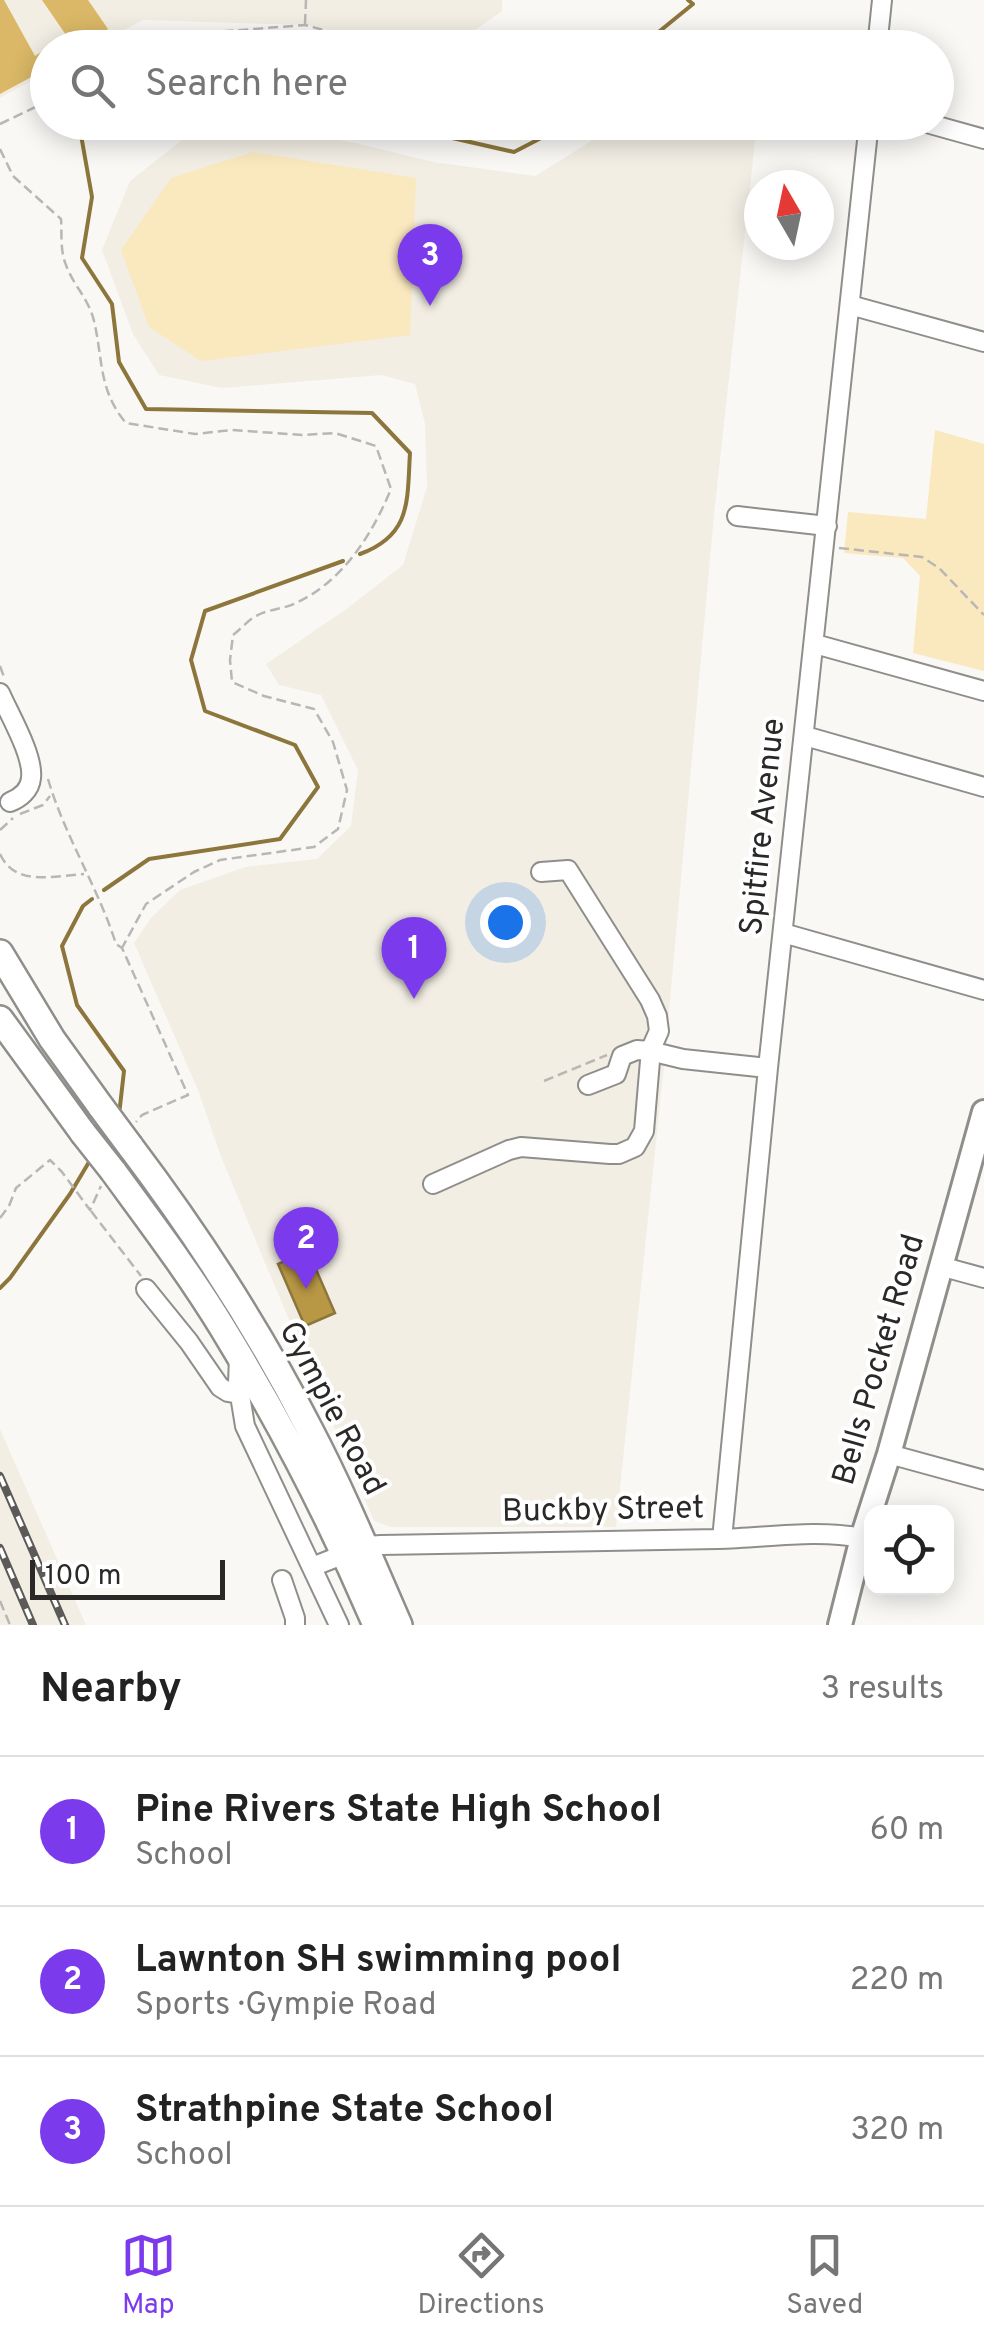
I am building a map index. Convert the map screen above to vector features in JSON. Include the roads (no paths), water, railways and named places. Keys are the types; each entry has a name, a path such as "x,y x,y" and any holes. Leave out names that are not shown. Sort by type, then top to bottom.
{"highway":[{"name":"Gympie Road","path":"0,954 52,1039 101,1107 131,1137 263,1344 312,1433 376,1625"},
{"name":"Gympie Road","path":"0,1019 83,1133 108,1177 138,1205 194,1284 399,1625"}],"main road":[{"name":"Bells Pocket Road","path":"840,1625 984,1112"}],"street":[{"path":"879,30 882,0"},
{"path":"954,131 984,139"},
{"name":"Spitfire Avenue","path":"722,1539 867,140"},
{"path":"850,305 984,342"},
{"path":"736,516 828,526"},
{"path":"814,644 984,692"},
{"path":"0,693 26,754 32,780 10,802"},
{"path":"804,736 984,786"},
{"path":"434,1184 521,1147 619,1154 635,1147 644,1131 650,1051 660,1031 657,1016 568,870 541,872"},
{"path":"783,933 984,990"},
{"path":"588,1086 616,1074 622,1056 636,1050 768,1068"},
{"path":"138,1205 144,1188 157,1181"},
{"path":"940,1266 984,1278"},
{"path":"146,1289 220,1387 239,1394"},
{"name":"Gympie Road","path":"240,1356 241,1412 252,1443 338,1625"},
{"path":"889,1454 984,1480"},
{"name":"Buckby Street","path":"354,1550 839,1534 862,1538"},
{"path":"312,1567 354,1550"},
{"path":"282,1580 295,1625"}],"waterway":[{"path":"661,30 693,4 688,0"},
{"path":"82,140 92,197 82,258 112,304 119,362 146,409 372,413 410,453 407,501 398,526 377,546 360,554"},
{"path":"461,140 514,152 537,140"},
{"path":"104,890 149,859 280,839 318,787 295,745 205,711 191,660 205,611 343,561"},
{"path":"92,899 83,906 62,946 77,1005 124,1071 119,1115"},
{"path":"0,1288 70,1194 92,1157"}],"railway":[{"path":"0,1476 65,1625"},
{"path":"0,1548 33,1625"}],"place":[{"name":"Strathpine State School","path":"430,306"},
{"name":"Pine Rivers State High School","path":"414,999"},
{"name":"Lawnton SH swimming pool","path":"306,1289"}]}
